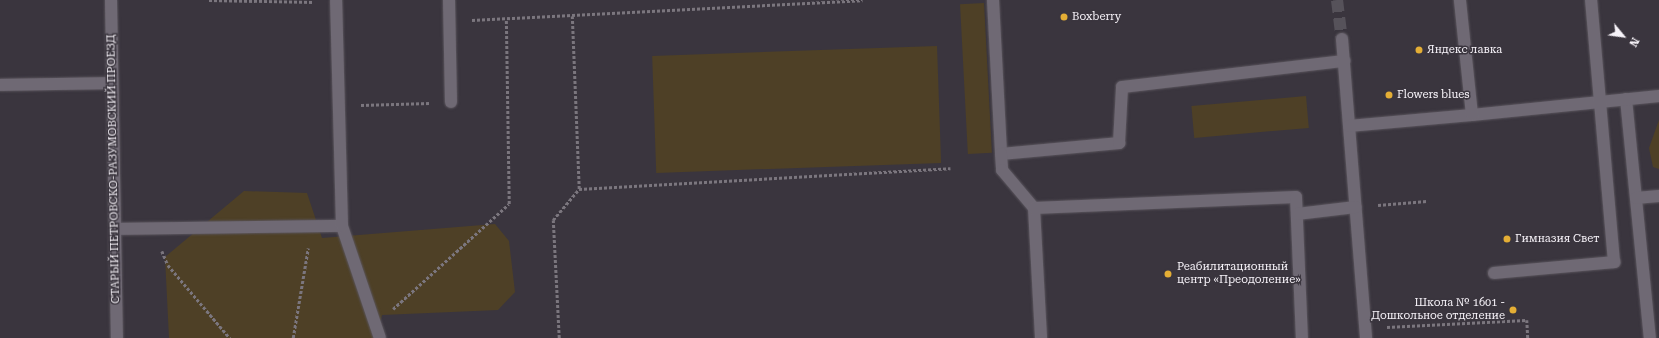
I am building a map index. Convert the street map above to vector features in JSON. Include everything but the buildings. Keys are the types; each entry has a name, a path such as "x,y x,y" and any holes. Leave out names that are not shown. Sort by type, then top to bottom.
{"street":[{"name":"СТАРЫЙ ПЕТРОВСКО-РАЗУМОВСКИЙ ПРОЕЗД","path":"111,0 117,338"},
{"path":"449,0 451,102"},
{"path":"993,0 1002,170 1034,208 1041,338"},
{"path":"1460,0 1472,115"},
{"path":"1494,273 1614,262 1591,0"},
{"path":"336,1 342,226 380,338"},
{"path":"1342,38 1366,338"},
{"path":"1001,154 1119,143 1122,87 1344,61"},
{"path":"0,85 112,83"},
{"path":"1350,126 1659,96"},
{"path":"1626,99 1650,338"},
{"path":"1636,198 1659,196"},
{"path":"1034,208 1296,197 1302,338"},
{"path":"1297,214 1356,206"},
{"path":"115,228 342,226"}],"path":[{"path":"209,0 215,2 336,1"},
{"path":"449,21 572,16 862,0"},
{"path":"559,338 553,220 579,190 572,16"},
{"path":"375,326 509,204 506,19"},
{"path":"339,105 451,102"},
{"path":"579,190 950,168"},
{"path":"1375,206 1428,201"},
{"path":"292,338 312,226"},
{"path":"153,228 168,265 230,338"},
{"path":"1388,327 1527,320 1528,338"}],"shaded area":[{"path":"984,3 992,153 968,154 960,4"},
{"path":"937,46 941,163 656,173 652,56"},
{"path":"1306,96 1309,128 1194,138 1191,106"},
{"path":"1659,120 1659,169 1653,167 1649,148"},
{"path":"244,191 307,193 322,238 495,224 509,241 515,292 498,310 382,315 377,338 169,338 165,257"}],"tunnel":[{"path":"1337,0 1342,39"}],"place":[{"name":"Boxberry","path":"1064,17"},
{"name":"Яндекс лавка","path":"1419,50"},
{"name":"Flowers blues","path":"1389,95"},
{"name":"Гимназия Свет","path":"1507,239"},
{"name":"Реабилитационный центр «Преодоление»","path":"1168,274"},
{"name":"Школа № 1601 - Дошкольное отделение","path":"1513,310"}]}
